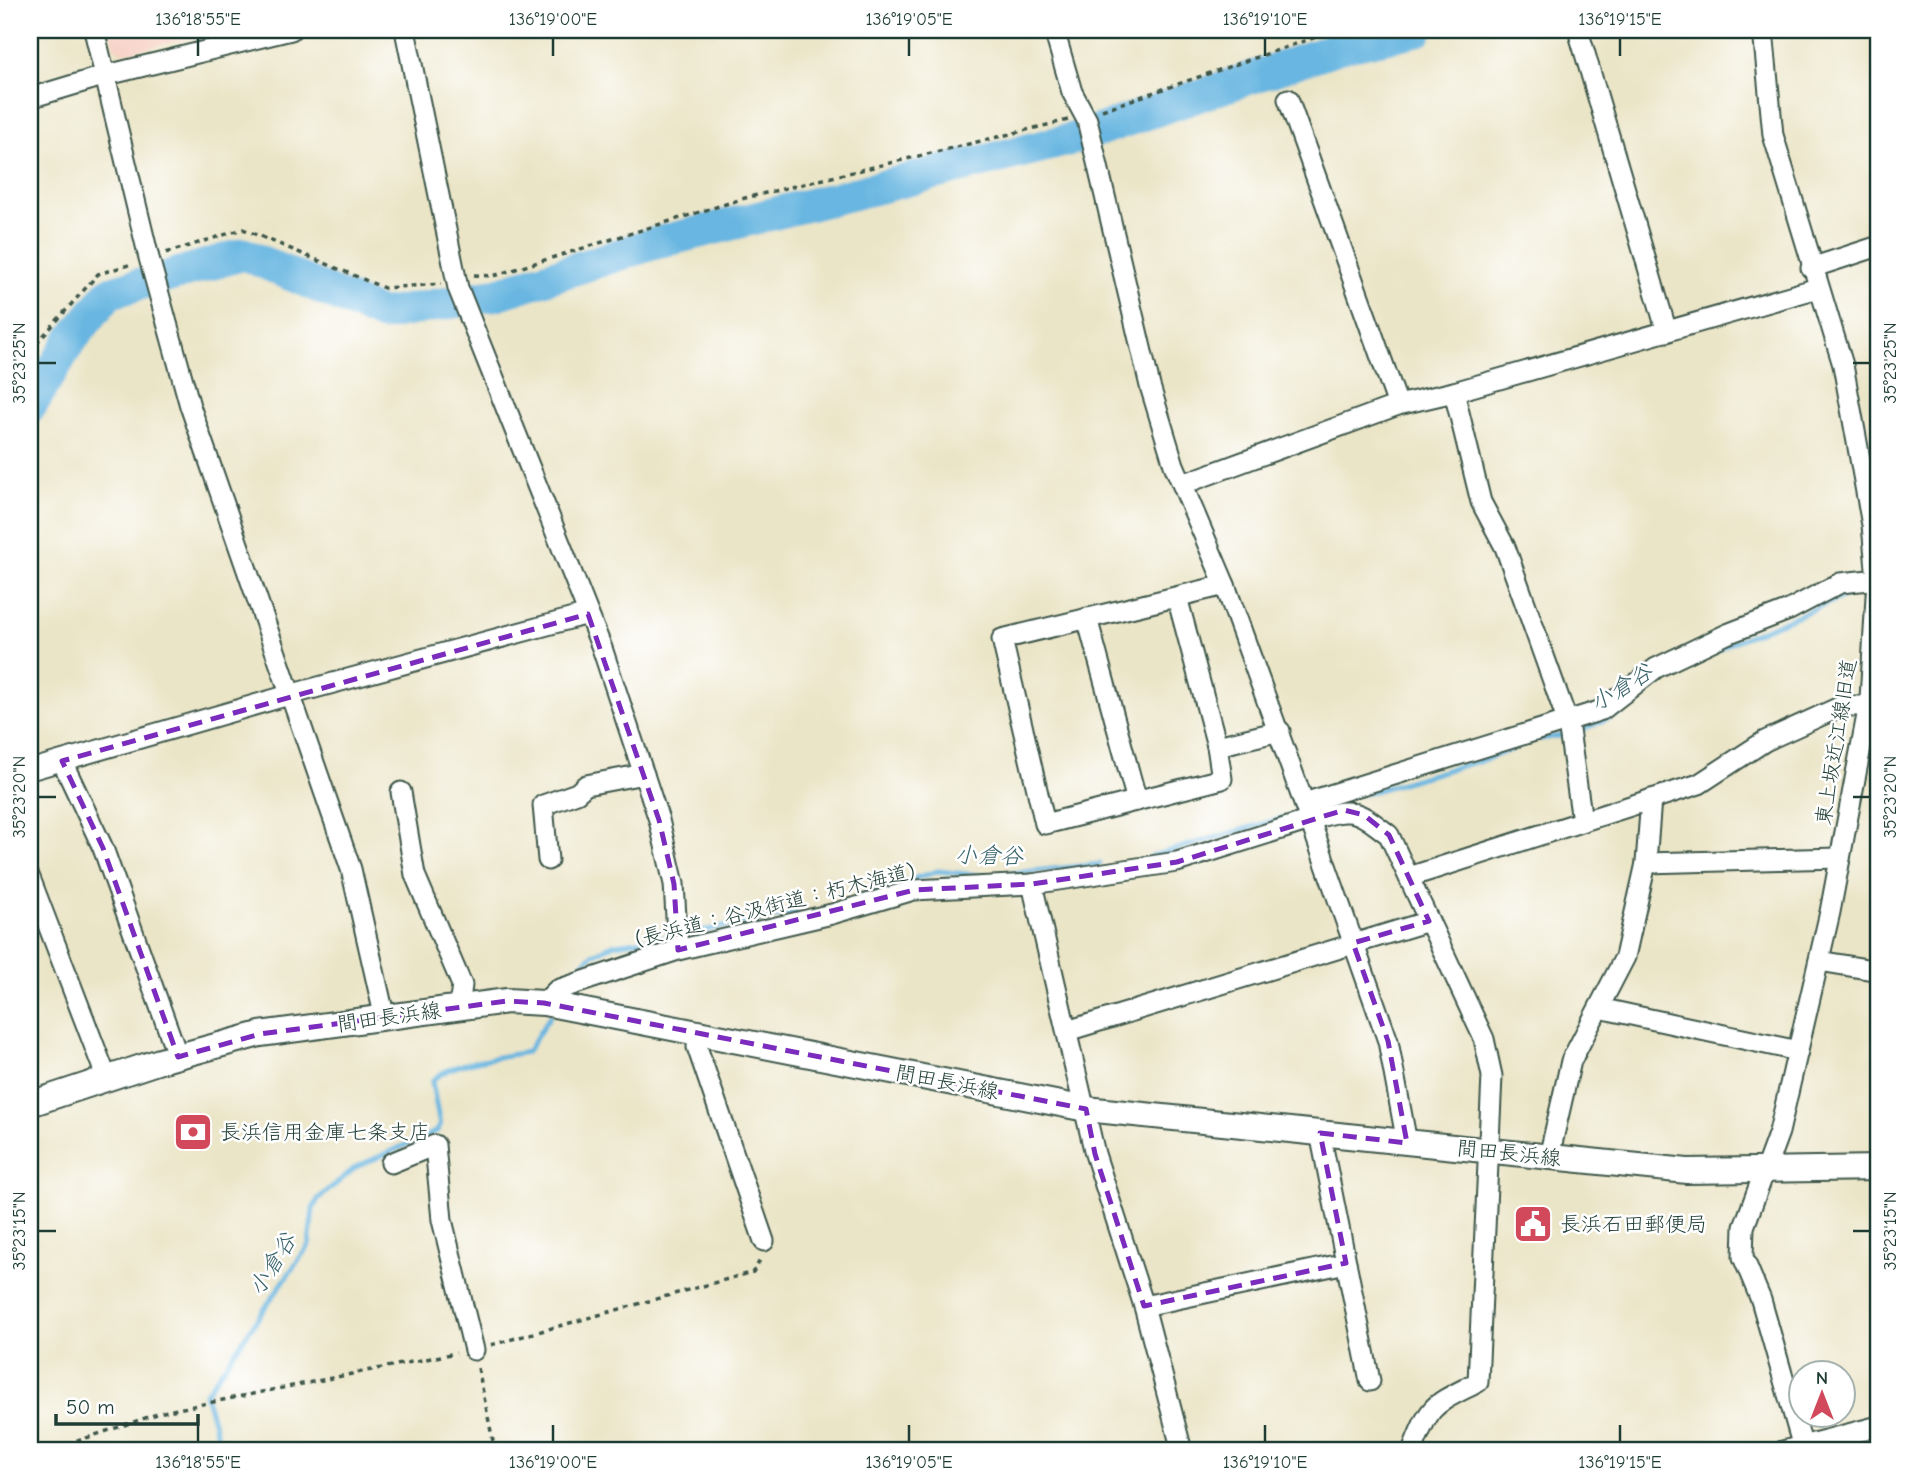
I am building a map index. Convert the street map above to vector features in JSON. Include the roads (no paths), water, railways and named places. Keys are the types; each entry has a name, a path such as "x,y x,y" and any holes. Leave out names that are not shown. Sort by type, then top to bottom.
{"main road":[{"name":"間田長浜線","path":"30,1104 178,1056 260,1034 507,1001 544,1003 1086,1109 1687,1171 1879,1168"}],"street":[{"path":"94,30 149,258 190,406 351,869 385,1019"},
{"path":"30,98 103,76 291,30"},
{"path":"405,30 456,282 466,314 588,614 644,774 659,820 674,884 678,950"},
{"path":"1054,30 1072,92 1086,118 1150,386 1183,484 1226,585 1280,731 1388,1041 1407,1143"},
{"path":"1578,30 1667,332"},
{"name":"東上坂近江線旧道","path":"1763,30 1773,135 1811,268 1843,365 1872,525 1878,579 1874,707 1798,1051 1768,1170 1744,1227 1743,1257 1761,1300 1796,1450"},
{"path":"1289,99 1398,405"},
{"path":"1811,268 1879,246"},
{"path":"1183,484 1398,405 1454,392 1818,288"},
{"path":"1454,392 1481,502 1505,547 1568,723 1583,821"},
{"path":"1307,811 1602,710 1656,668 1727,634 1789,610 1840,583 1878,579"},
{"path":"1177,597 1217,746 1222,779 1045,824 1002,639 1226,585"},
{"path":"30,771 289,695 588,614"},
{"path":"1087,618 1137,801"},
{"path":"1409,877 1699,783 1765,741 1842,706 1874,707"},
{"path":"1217,746 1280,731"},
{"path":"62,761 103,848 178,1056"},
{"path":"548,860 543,805 576,793 586,785 644,774"},
{"path":"401,792 415,874 462,985 459,1008"},
{"path":"1549,1157 1571,1061 1625,957 1646,863 1651,799"},
{"path":"1307,811 1344,810 1364,816 1389,835 1484,1039 1492,1076 1478,1382 1436,1403 1426,1414 1412,1451"},
{"name":"(長浜道：谷汲街道：朽木海道)","path":"544,1003 557,990 678,950 832,914 914,890 1032,884 1177,862 1307,811"},
{"path":"1646,863 1840,858"},
{"path":"30,878 107,1079"},
{"path":"1032,884 1095,1154 1144,1306 1182,1451"},
{"path":"1067,1031 1429,921"},
{"path":"1819,961 1879,971"},
{"path":"1599,1008 1798,1051"},
{"path":"698,1033 697,1047 764,1241"},
{"path":"1320,1133 1370,1381"},
{"path":"391,1163 435,1145 442,1220 474,1350"},
{"path":"1144,1306 1346,1263"},
{"path":"1796,1450 1879,1426"}],"waterway":[{"path":"170,276 244,254 382,315 497,294 652,244 1076,138 1343,46 1417,30"},
{"path":"30,407 69,343 109,293 140,284"},
{"name":"小倉谷","path":"1574,733 1621,713 1649,688 1728,644 1853,593 1873,592"},
{"name":"小倉谷","path":"1540,739 1565,735"},
{"name":"小倉谷","path":"1363,794 1492,757 1524,744"},
{"name":"小倉谷","path":"1152,856 1283,818"},
{"name":"小倉谷","path":"860,896 938,871 986,876 1100,864"},
{"name":"小倉谷","path":"696,932 796,913"},
{"name":"小倉谷","path":"568,978 593,954 615,944 665,937"},
{"name":"小倉谷","path":"222,1451 205,1394 309,1245 313,1209 318,1199 356,1167 437,1131 440,1126 432,1082 439,1075 476,1061 527,1052 550,1016"}],"place":[{"name":"長浜信用金庫七条支店","path":"193,1132"},
{"name":"長浜石田郵便局","path":"1533,1224"}]}
